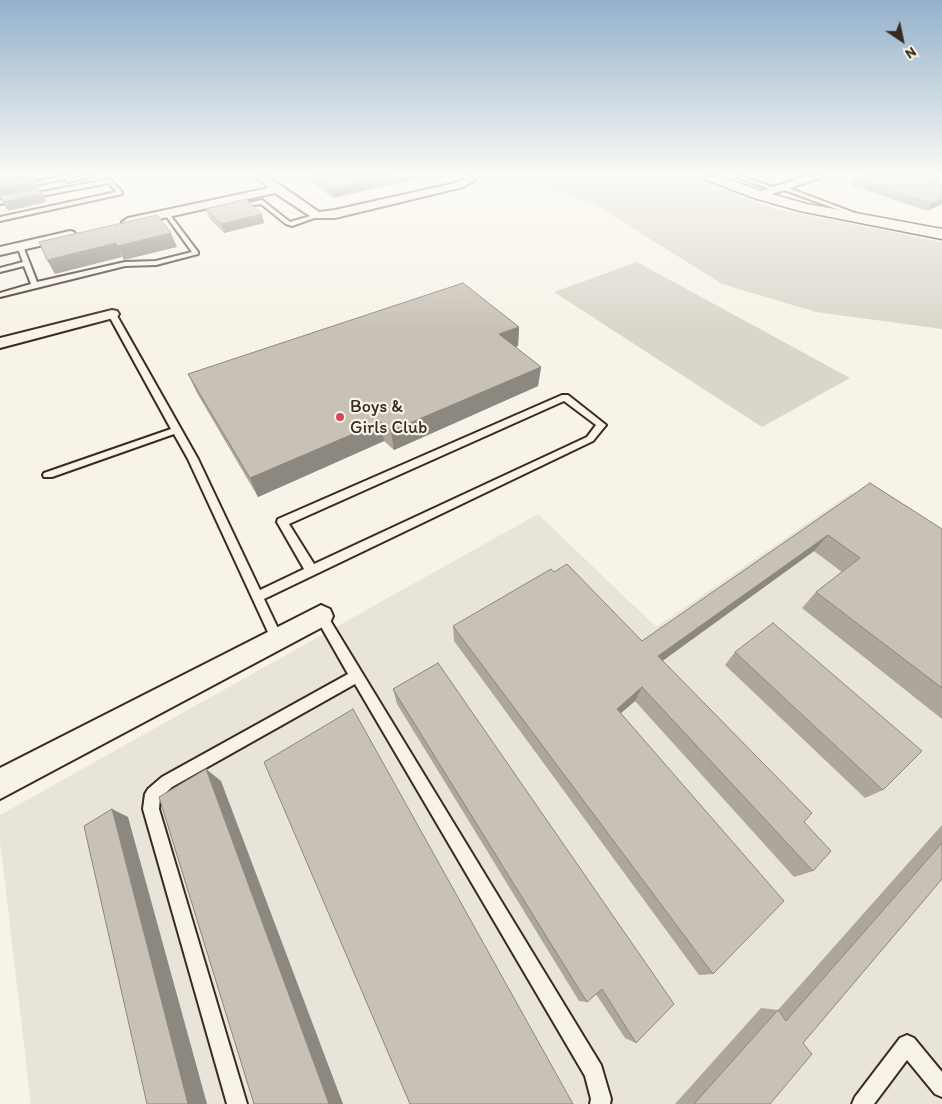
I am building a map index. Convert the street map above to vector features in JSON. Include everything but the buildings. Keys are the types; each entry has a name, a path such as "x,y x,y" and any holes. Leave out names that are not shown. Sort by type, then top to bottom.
{"street":[{"path":"908,228 942,234"},
{"path":"0,251 84,232"},
{"path":"0,343 112,314"},
{"path":"0,784 321,616"}],"lane":[{"path":"0,294 125,264 156,262 196,253 178,228"},
{"path":"20,246 35,285"},
{"path":"0,270 27,263"},
{"path":"112,314 193,459 277,639"},
{"path":"258,596 590,439 601,425 565,397 282,522 311,570"},
{"path":"48,475 177,430"},
{"path":"321,616 594,1072 602,1098 600,1104"},
{"path":"237,1104 151,809 154,794 167,782 357,676"},
{"path":"862,1104 907,1045 942,1087"}],"shaded area":[{"path":"632,228 870,228 942,242 942,329 816,312 722,284"},
{"path":"637,262 850,378 762,427 554,292"},
{"path":"851,493 942,551 942,1104 31,1104 0,841 0,815 538,514 656,627"}],"place":[{"name":"Boys & Girls Club","path":"340,417"}]}
